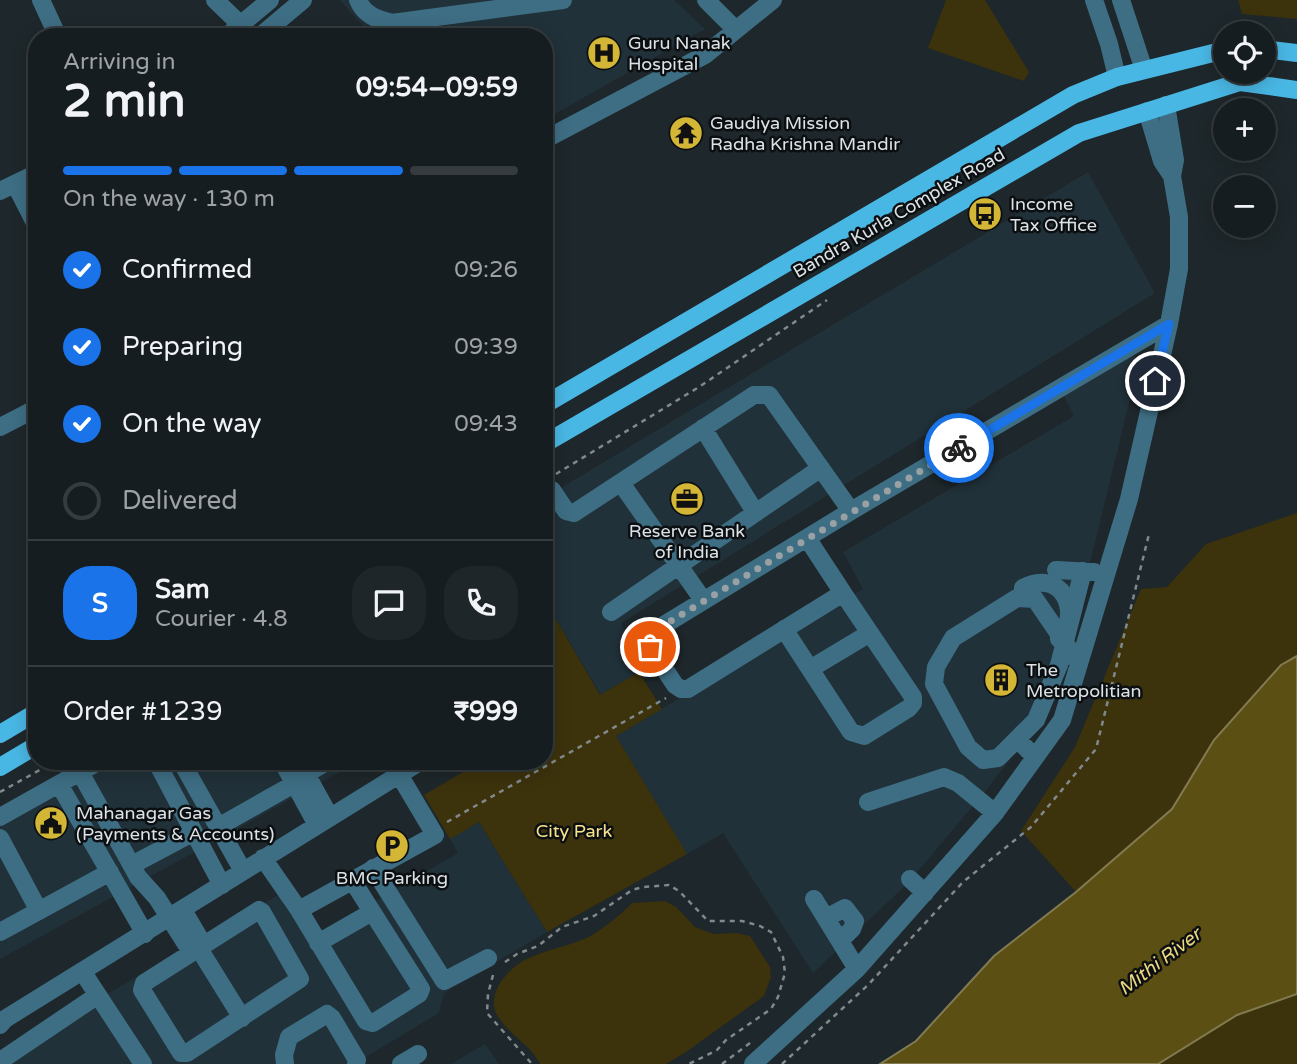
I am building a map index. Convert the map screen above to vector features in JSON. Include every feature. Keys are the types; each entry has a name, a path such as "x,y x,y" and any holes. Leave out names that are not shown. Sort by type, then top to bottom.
{"main road":[{"path":"1276,50 1297,53"},
{"name":"Bandra Kurla Complex Road","path":"553,400 1073,95 1117,77 1213,53"},
{"name":"Bandra Kurla Complex Road","path":"553,439 1079,134 1240,82 1297,90"},
{"path":"0,734 28,717"},
{"path":"0,767 28,750"}],"street":[{"path":"40,0 54,28"},
{"path":"215,0 231,28"},
{"path":"237,28 270,0"},
{"path":"270,28 303,0"},
{"path":"358,0 362,10 377,19 392,23 457,7 563,0"},
{"path":"706,0 736,30"},
{"path":"553,135 705,55 773,0"},
{"path":"1094,0 1117,77"},
{"path":"1121,0 1144,71"},
{"path":"752,1064 857,969 995,813 1062,720 1129,499 1179,269 1179,217 1172,176 1175,160 1166,106"},
{"path":"1147,111 1162,161 1172,176"},
{"path":"28,178 7,188 28,215"},
{"path":"844,593 688,689 675,685 650,647 649,638 654,631 851,511 1169,324"},
{"path":"553,491 566,511 574,513 754,395 769,395 851,511"},
{"path":"0,427 28,413"},
{"path":"703,428 755,512"},
{"path":"611,611 821,468"},
{"path":"621,483 704,600"},
{"path":"784,629 851,732 864,736 913,703 913,697 807,538"},
{"path":"1056,570 1106,573"},
{"path":"1062,641 1083,571"},
{"path":"1043,582 1063,591 1068,601 1069,615 1059,665 1037,717 998,758 983,760 968,747 938,692 934,678 936,667 953,638 1020,593 1032,583 1043,582"},
{"path":"1020,593 1035,599 1078,662"},
{"path":"810,669 870,633"},
{"path":"1017,739 1035,757"},
{"path":"0,817 84,770"},
{"path":"161,770 222,885"},
{"path":"187,770 221,822 243,871"},
{"path":"80,772 138,877 176,915 242,1018"},
{"path":"3,1016 25,1006 176,915 324,821 393,772 435,835 299,910"},
{"path":"221,822 290,775 324,821"},
{"path":"868,802 944,777 953,779 995,813"},
{"path":"59,784 145,933"},
{"path":"132,865 194,832"},
{"path":"0,838 38,911"},
{"path":"263,858 299,910 366,1021 373,1023 419,994 421,989 352,880"},
{"path":"373,869 444,981 495,965"},
{"path":"0,932 110,872"},
{"path":"911,879 925,893"},
{"path":"814,899 857,969"},
{"path":"258,910 262,912 299,975 297,982 187,1054 177,1049 142,986 197,947 258,910"},
{"path":"318,943 372,912"},
{"path":"82,971 143,1064"},
{"path":"0,1061 98,995"},
{"path":"25,1006 41,1033"},
{"path":"285,1064 289,1037 327,1014 357,1060 356,1064"},
{"path":"401,1064 418,1054"}],"path":[{"path":"553,478 699,387 836,294"},
{"path":"553,762 681,689"},
{"path":"0,792 40,770"},
{"path":"432,831 539,770"},
{"path":"532,1064 487,1013 488,994 495,965 538,946 562,927 594,916 632,890 653,885 669,885 679,891 708,921 742,921 771,932 783,957 785,973 778,997 771,1009 726,1040 717,1050 689,1064"}],"shaded area":[{"name":"Guru Nanak Hospital","path":"340,0 674,0 705,29 553,115 553,28 449,28 445,24 435,28 365,28"},
{"path":"1088,172 1155,293 621,623 639,672 601,695 553,614 553,493"},
{"path":"1134,352 1137,370 1091,559 1055,681 1023,742 988,788 908,883 813,973 723,833 687,854 616,736 863,589 843,552 1074,416 1063,394"},
{"path":"74,770 344,770 0,959 0,813"},
{"path":"479,822 547,932 444,993 439,1013 354,1064 0,1064 0,1056 280,894 308,940 458,853 450,839"},
{"path":"485,1044 499,1064 451,1064"}],"green space":[{"path":"946,0 985,0 1029,72 1024,81 928,48"},
{"path":"1238,0 1297,0 1297,19 1242,14"},
{"path":"1297,513 1297,656 1281,665 1214,740 1172,809 1076,892 1021,831 1075,747 1141,589 1167,587 1206,544"},
{"name":"City Park","path":"553,614 600,695 639,672 662,709 616,736 687,854 547,932 479,822 450,839 424,795 467,770 553,770"},
{"path":"665,901 676,907 695,927 714,934 737,933 750,936 770,967 771,977 764,996 666,1064 540,1064 497,1015 494,1000 504,977 530,958 589,936 610,923 632,903"},
{"path":"1297,994 1297,1064 1158,1064 1237,1015"}],"water":[{"name":"Mithi River","path":"1297,656 1297,994 1237,1015 1158,1064 880,1064 916,1041 994,956 1076,892 1172,809 1214,740 1281,665"}],"way so far":[{"path":"650,647 649,638 654,631 959,448"}],"place":[{"name":"Guru Nanak Hospital","path":"604,53"},
{"name":"Gaudiya Mission Radha Krishna Mandir","path":"686,133"},
{"name":"Income Tax Office","path":"985,214"},
{"name":"Reserve Bank of India","path":"687,499"},
{"name":"The Metropolitian","path":"1001,680"},
{"name":"Mahanagar Gas (Payments & Accounts)","path":"51,823"},
{"name":"BMC Parking","path":"392,846"}],"route":[{"path":"959,448 1169,324 1155,381"}]}
